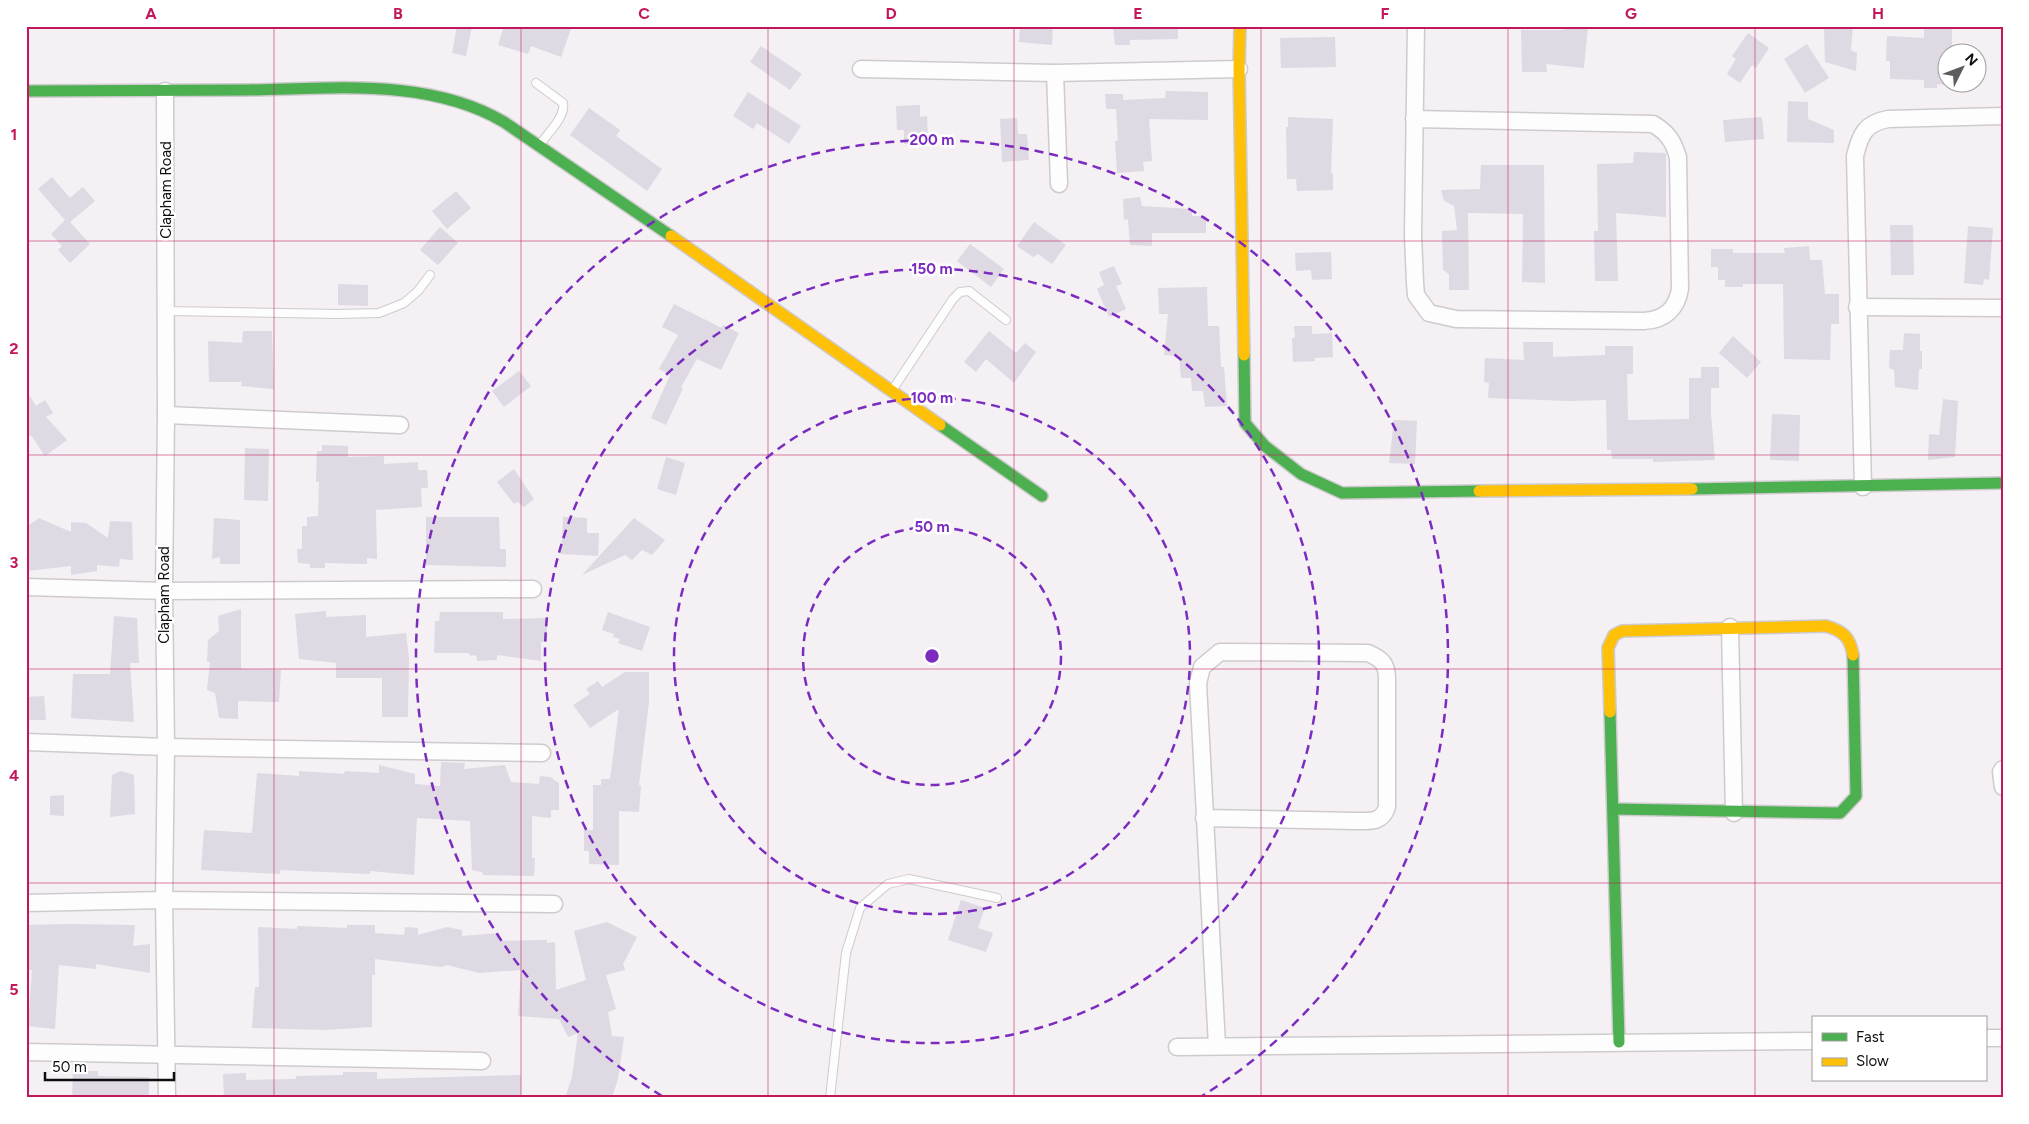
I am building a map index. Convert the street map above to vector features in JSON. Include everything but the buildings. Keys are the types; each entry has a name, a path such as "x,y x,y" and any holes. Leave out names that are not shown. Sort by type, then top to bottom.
{"street":[{"path":"1240,26 1243,412 1245,424 1257,440 1294,470 1319,485 1342,493 1863,487 2003,483"},
{"path":"1414,119 1653,124 1666,132 1674,144 1678,157 1680,288 1678,300 1674,306 1667,315 1644,321 1456,319 1429,313 1416,295 1415,283 1413,235 1414,119 1416,26"},
{"path":"861,69 1055,73 1239,69"},
{"path":"1055,73 1059,184"},
{"path":"26,91 386,89 422,93 466,103 498,118 540,145 663,233 892,390 1042,496"},
{"name":"Clapham Road","path":"166,91 164,591 166,747 164,900 167,1098"},
{"path":"1863,487 1857,307 1855,156 1859,140 1867,127 1878,120 2003,116"},
{"path":"1857,307 2003,308"},
{"path":"166,415 400,425"},
{"path":"26,588 164,591 533,589"},
{"path":"1613,809 1734,813 1826,814 1840,812 1856,796 1853,656 1851,642 1846,634 1826,626 1626,630 1619,631 1613,636 1608,648 1619,1042"},
{"path":"1730,627 1734,813"},
{"path":"1204,818 1355,822 1374,822 1379,819 1385,813 1387,807 1387,669 1384,663 1379,658 1368,653 1220,652 1202,667 1198,683 1204,818 1217,1046"},
{"path":"26,742 166,747 542,753"},
{"path":"2003,769 2000,772 2003,787"},
{"path":"26,903 164,900 554,904"},
{"path":"1986,1038 2003,1038"},
{"path":"1177,1047 1812,1041"},
{"path":"26,1052 482,1061"}],"lane":[{"path":"536,83 563,103 564,108 540,145"},
{"path":"166,311 380,313 404,304 418,291 430,275"},
{"path":"892,390 953,299 960,292 969,291 1006,320"},
{"path":"830,1098 846,953 860,908 888,884 910,879 997,898"}],"traffic: fast":[{"path":"26,91 346,88 412,92 444,98 475,108 504,122 671,236"},
{"path":"1244,355 1245,423 1265,446 1301,474 1342,493 1479,491"},
{"path":"940,425 1042,496"},
{"path":"1692,489 2003,483"},
{"path":"1613,809 1840,813 1856,796 1853,655"},
{"path":"1610,712 1619,1042"}],"traffic: slow":[{"path":"1240,26 1239,69 1244,355"},
{"path":"671,236 940,425"},
{"path":"1479,491 1692,489"},
{"path":"1610,712 1608,648 1614,635 1622,631 1826,626 1837,630 1848,639 1853,655"}]}
